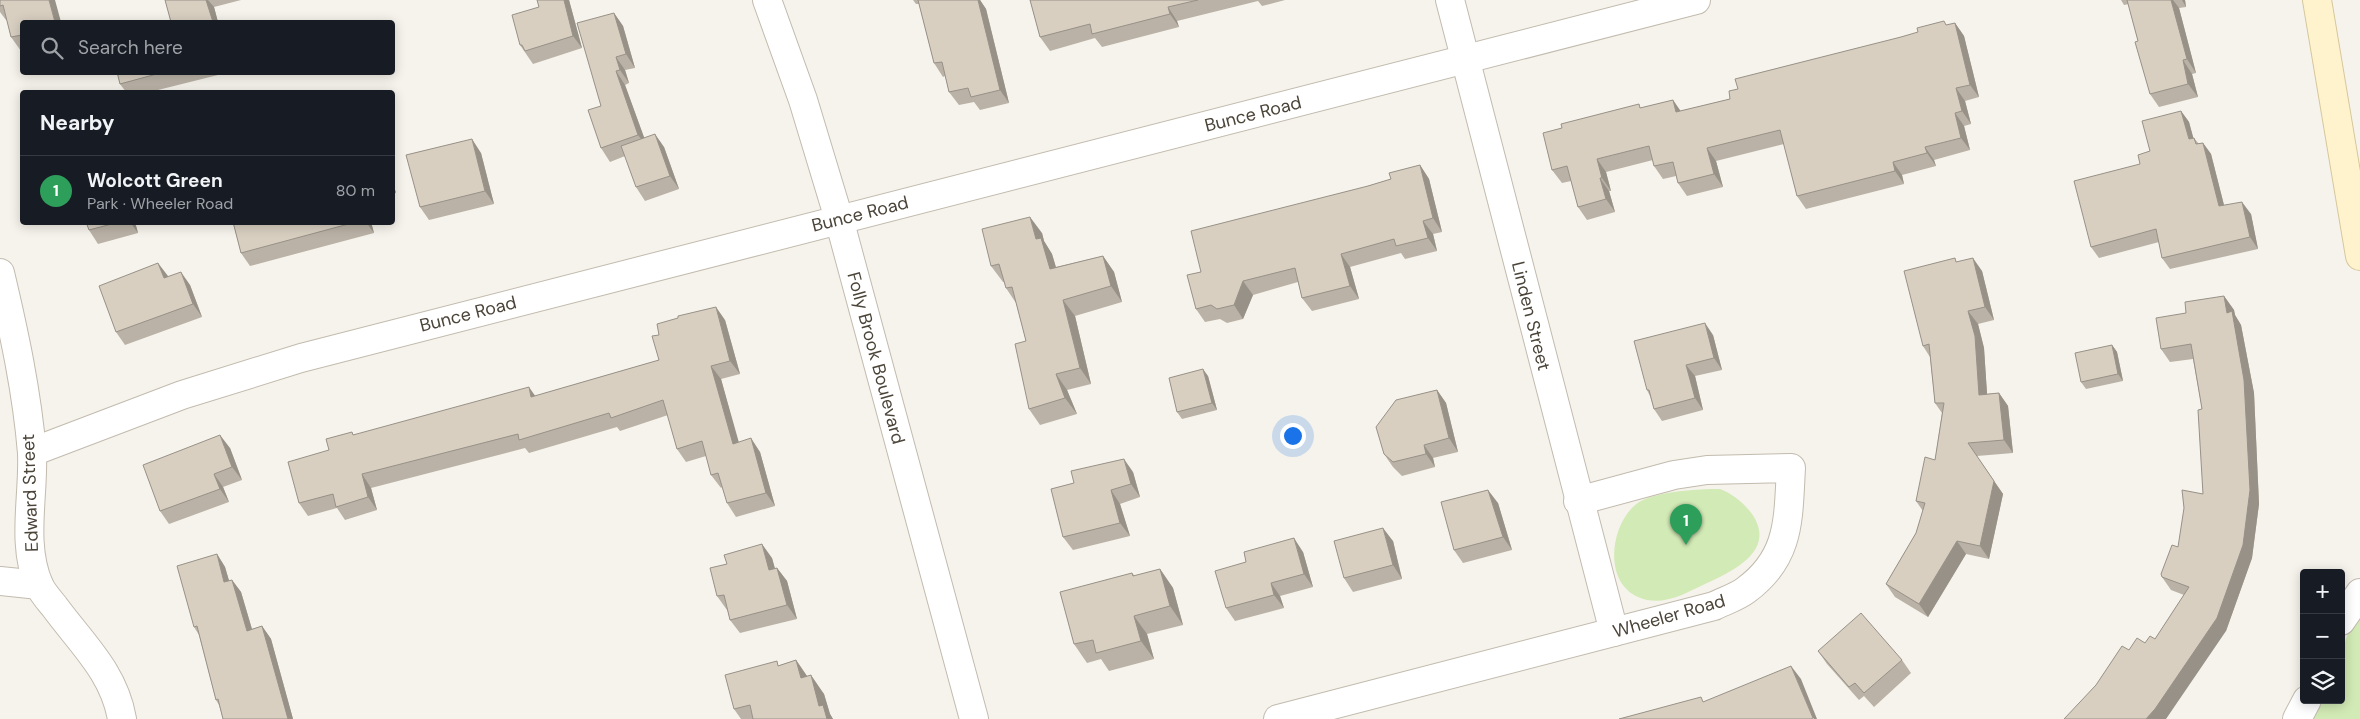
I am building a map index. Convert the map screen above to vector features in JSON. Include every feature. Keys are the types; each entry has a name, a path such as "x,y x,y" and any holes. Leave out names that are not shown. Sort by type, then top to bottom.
{"street":[{"name":"Folly Brook Boulevard","path":"767,0 803,100 839,219 974,719"},
{"name":"Linden Street","path":"1450,0 1578,501 1614,632"},
{"name":"Bunce Road","path":"32,452 182,395 301,358 1696,0"},
{"path":"2317,0 2360,256"},
{"name":"Edward Street","path":"0,273 18,358 32,452 31,549 39,585 108,676 120,706 122,719"},
{"name":"Wheeler Road","path":"1278,719 1714,606 1744,592 1766,572 1782,546 1788,519 1791,468 1706,470 1682,474 1578,501"},
{"path":"0,581 39,585"},
{"path":"2345,615 2360,593"},
{"path":"2297,719 2305,704"}],"green space":[{"path":"1720,489 1734,496 1745,506 1752,514 1758,527 1759,539 1755,550 1747,559 1726,574 1687,592 1663,600 1647,600 1638,597 1626,589 1619,578 1615,564 1614,549 1617,535 1631,509 1641,501 1659,495 1690,490"},
{"path":"2360,617 2360,719 2311,719 2320,704 2345,704 2345,642 2353,625"}],"building":[{"path":"0,0 49,0 54,20 20,20 20,35 11,37 3,5 0,6"},
{"path":"165,0 206,0 212,20 170,20"},
{"path":"537,0 564,0 573,36 525,51 522,45 520,45 512,15 539,7"},
{"path":"918,0 978,0 1000,90 971,97 968,88 949,92 942,62 934,63"},
{"path":"1030,0 1198,0 1168,7 1170,14 1092,34 1090,24 1040,37"},
{"path":"2127,0 2171,0 2187,59 2183,60 2188,84 2150,94 2135,42 2138,41"},
{"path":"614,13 626,54 616,57 620,70 616,71 638,135 601,148 588,110 601,106 577,23"},
{"path":"1944,21 1946,25 1955,23 1970,85 1956,88 1962,111 1955,113 1961,138 1925,147 1927,153 1893,162 1895,171 1797,196 1780,130 1707,148 1714,174 1678,183 1673,162 1654,166 1649,146 1597,159 1606,199 1578,207 1567,166 1552,170 1543,133 1562,128 1561,124 1639,104 1640,108 1673,100 1676,112 1730,99 1729,91 1738,89 1735,79 1901,37 1918,32 1917,28"},
{"path":"118,75 153,75 120,84"},
{"path":"2181,111 2189,139 2194,138 2196,144 2203,143 2219,206 2242,202 2250,237 2162,258 2156,229 2091,247 2074,181 2140,164 2138,155 2150,151 2142,121"},
{"path":"655,134 670,176 636,187 621,146"},
{"path":"472,139 485,191 420,207 406,155"},
{"path":"1420,165 1433,218 1423,221 1428,238 1396,246 1394,239 1341,254 1350,286 1302,298 1295,268 1243,281 1234,305 1217,309 1211,305 1196,309 1187,275 1201,272 1191,231 1368,186 1391,179 1389,173"},
{"path":"1030,217 1036,239 1041,238 1050,269 1103,256 1111,286 1063,300 1080,368 1056,374 1065,398 1029,409 1015,344 1026,341 1012,287 1006,288 999,264 991,266 982,229"},
{"path":"87,225 108,225 89,230"},
{"path":"234,225 345,225 241,253"},
{"path":"1955,258 1956,262 1973,258 1985,307 1968,311 1975,336 1979,395 1999,393 2004,440 1968,443 1994,481 1980,546 1957,541 1919,604 1886,584 1916,533 1925,503 1916,501 1925,457 1935,460 1944,403 1935,403 1929,344 1923,346 1904,271"},
{"path":"158,263 164,278 181,272 193,304 116,332 99,286"},
{"path":"2224,296 2227,313 2232,311 2244,380 2250,490 2243,545 2217,618 2155,709 2146,719 2064,719 2096,685 2122,646 2129,650 2137,638 2145,643 2150,636 2155,639 2189,587 2162,577 2161,574 2172,545 2178,547 2184,508 2182,490 2203,494 2198,410 2202,409 2191,344 2161,349 2156,318 2186,313 2185,302"},
{"path":"716,307 730,361 711,366 733,444 751,438 766,493 727,503 718,473 711,475 702,441 677,449 663,400 611,418 609,413 519,440 518,434 362,474 368,497 336,507 333,494 299,503 288,462 329,450 326,439 352,432 353,435 529,387 531,397 659,360 652,336 659,335 657,324 678,318 678,316"},
{"path":"1705,323 1714,358 1686,365 1695,398 1654,409 1634,341"},
{"path":"2112,345 2118,374 2081,382 2075,353"},
{"path":"1203,369 1212,403 1177,412 1169,378"},
{"path":"1437,390 1449,438 1424,445 1426,454 1393,462 1384,454 1376,427 1396,400"},
{"path":"220,435 232,467 214,474 220,489 160,511 143,465"},
{"path":"1124,459 1131,484 1111,490 1120,523 1063,537 1051,489 1074,483 1071,471"},
{"path":"1488,490 1503,537 1454,550 1441,502"},
{"path":"1383,528 1393,565 1344,578 1334,541"},
{"path":"1294,538 1304,574 1271,583 1274,595 1226,608 1215,571 1246,562 1244,552"},
{"path":"762,544 769,570 777,568 787,605 730,620 724,595 717,596 710,568 727,564 724,555"},
{"path":"217,554 224,582 232,580 247,631 262,626 288,719 223,719 218,699 216,700 197,626 194,627 177,566"},
{"path":"1160,569 1170,606 1134,616 1141,641 1096,653 1093,640 1074,644 1060,592 1132,573 1133,576"},
{"path":"1861,613 1902,660 1864,693 1855,683 1849,687 1818,651"},
{"path":"796,660 801,678 811,675 819,706 823,705 827,719 753,719 750,705 734,709 725,675 777,661 778,666"},
{"path":"1791,666 1813,718 1811,719 1619,719 1701,697 1703,702"}],"place":[{"name":"Wolcott Green","path":"1686,545"}]}
